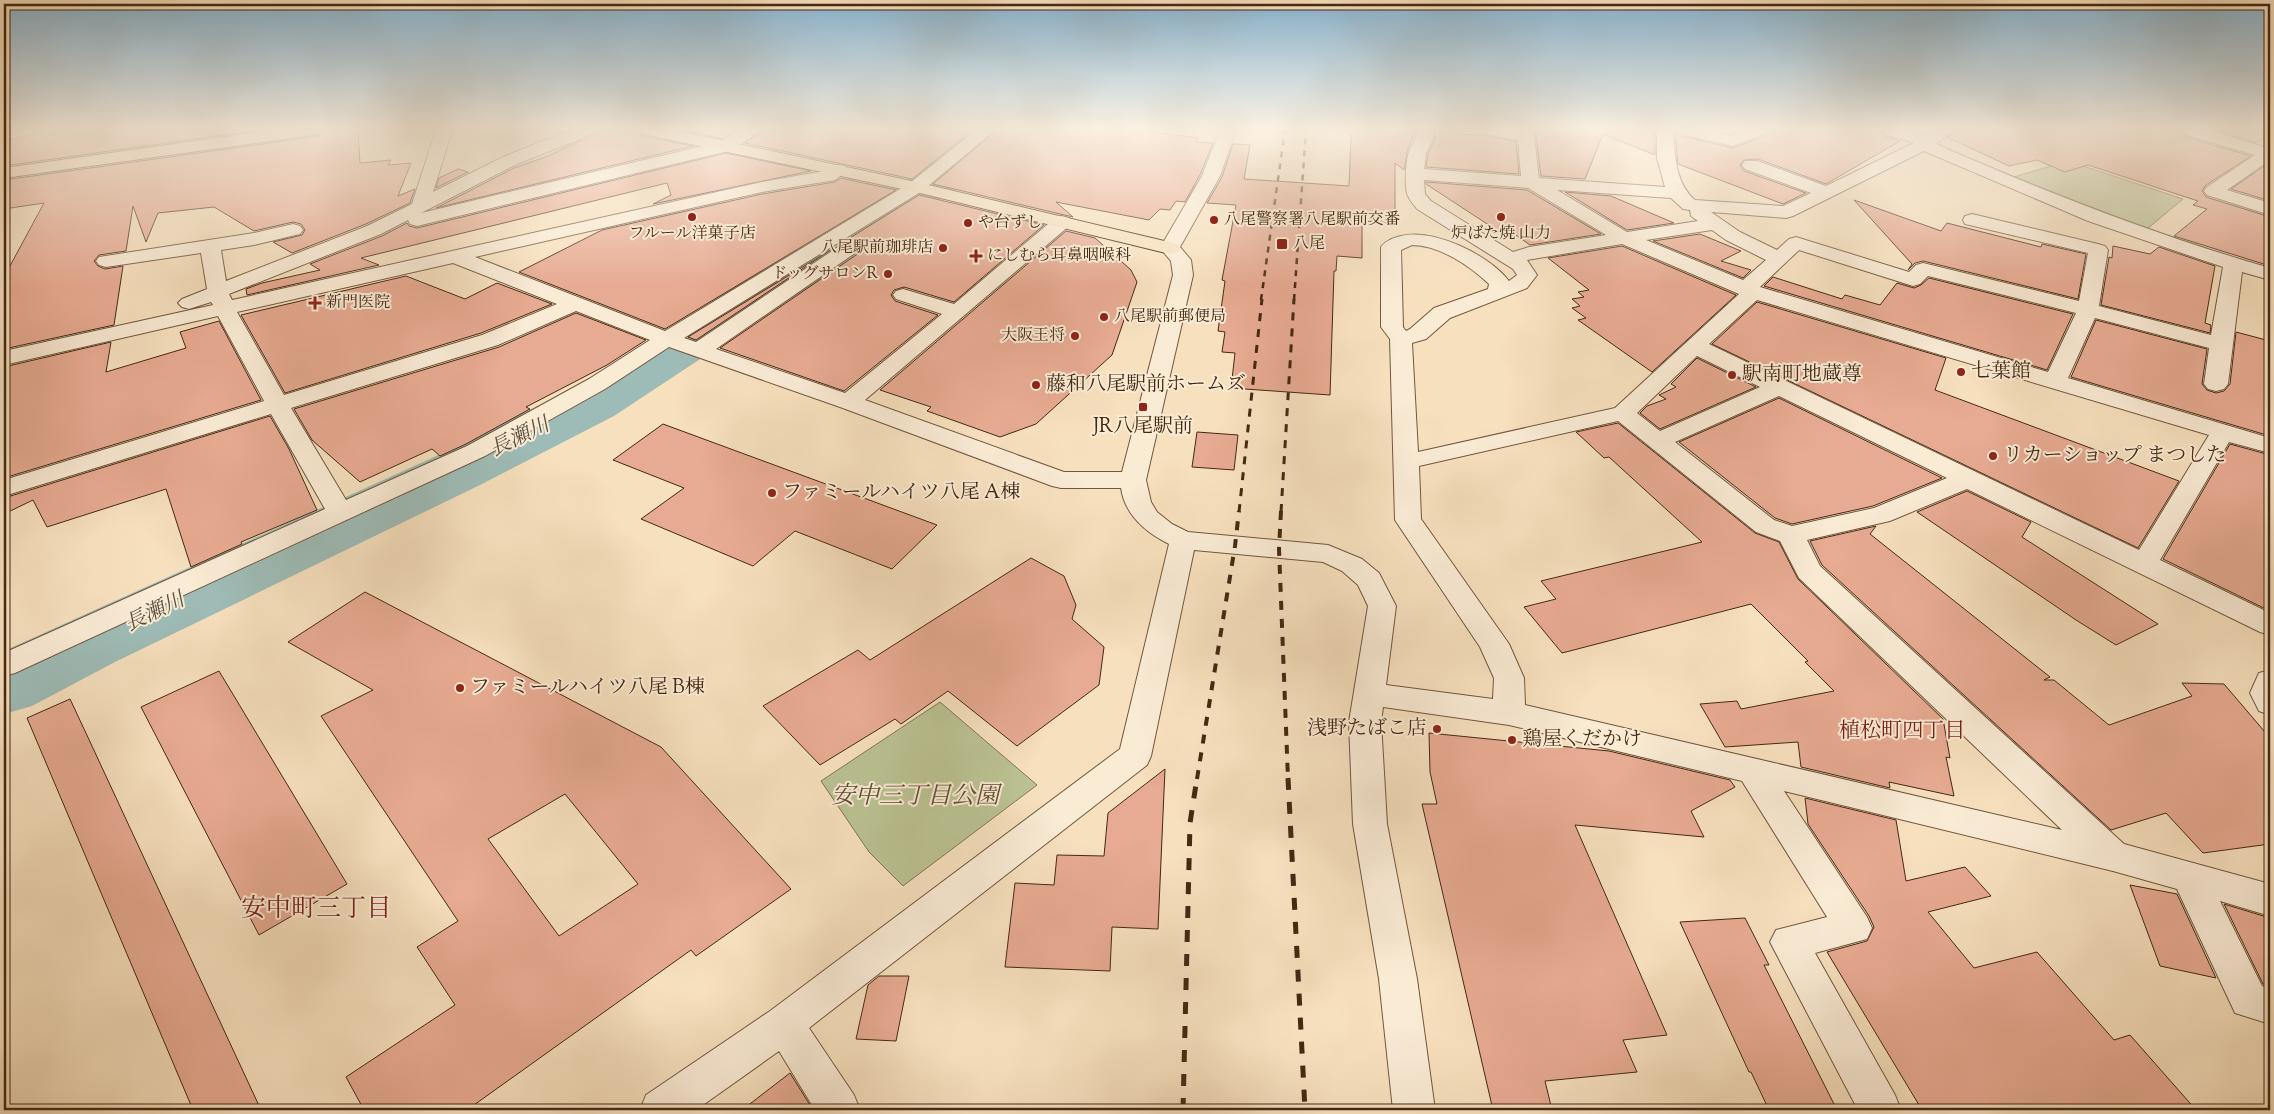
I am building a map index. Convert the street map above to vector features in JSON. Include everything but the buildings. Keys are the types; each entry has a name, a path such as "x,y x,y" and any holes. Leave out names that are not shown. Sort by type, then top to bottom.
{"main road":[{"path":"895,182 1170,248"}],"street":[{"path":"420,206 428,182"},
{"path":"222,300 374,230 468,182"},
{"path":"374,230 575,182"},
{"path":"4,358 109,335 222,300 456,257 762,187 793,182"},
{"path":"4,665 476,451 597,384 683,344 930,182"},
{"path":"1207,182 1170,248 1181,260 1183,275 1133,480 1135,499 1146,516 1162,530 1183,540 1328,554 1352,565 1369,580 1382,606 1364,722 1370,824 1398,978 1414,1110"},
{"path":"1406,309 1428,315 1442,313 1520,284 1527,275 1525,270 1511,259 1424,205 1416,195 1415,182"},
{"path":"1531,182 1786,212 1848,182"},
{"path":"1531,182 1624,238 1750,290 2270,446"},
{"path":"1676,182 1683,199 1713,224 1779,259"},
{"path":"1799,182 1827,192"},
{"path":"2010,182 2140,233 2233,264 2270,274"},
{"path":"2227,182 2213,191 2270,209"},
{"path":"683,344 923,188"},
{"path":"1972,220 2098,250 2088,310 2054,382"},
{"path":"848,402 1062,222"},
{"path":"1511,259 1529,253 1713,224"},
{"path":"106,261 210,246 292,230"},
{"path":"1406,309 1391,247 1400,241 1412,239 1442,243 1493,275 1500,283 1497,292"},
{"path":"1405,462 1623,413 1695,346 1796,243 1913,280 1923,269 2221,344"},
{"path":"210,246 222,300 278,406 340,512"},
{"path":"456,257 683,344 1061,480 1133,480"},
{"path":"2216,384 2233,264"},
{"path":"903,295 957,312"},
{"path":"4,488 490,340 576,303"},
{"path":"1406,309 1392,327 1401,339 1408,520 1494,644 1510,678 1510,713"},
{"path":"1401,339 1418,334 1442,313"},
{"path":"1695,346 2270,625"},
{"path":"1657,441 1779,387"},
{"path":"1623,413 1765,526 1791,535 1881,514 1968,479"},
{"path":"2144,564 2223,432"},
{"path":"1791,535 1808,571 2113,856"},
{"path":"661,1110 784,1024 1135,756 1183,540"},
{"path":"2270,681 2265,693 2270,703"},
{"path":"1368,694 1510,713 2113,856 2270,900"},
{"path":"1752,769 1854,928 1788,942 1880,1110"},
{"path":"2190,878 2249,1000 2270,1006"},
{"path":"784,1024 838,1110"}],"green space":[{"path":"2027,182 2132,182 2183,199 2147,229"},
{"name":"安中三丁目公園","path":"940,702 1037,785 903,886 869,852 821,781"}],"waterway":[{"name":"長瀬川","path":"4,685 88,643 455,472 592,403 936,182"}],"railway":[{"path":"1261,300 1278,182"},
{"path":"1294,300 1302,182"},
{"path":"1239,512 1262,299"},
{"path":"1281,512 1294,299"},
{"path":"1197,779 1239,511"},
{"path":"1281,511 1279,549 1288,779"},
{"path":"1183,1110 1190,823 1197,778"},
{"path":"1288,778 1305,1110"}],"place":[{"name":"フルール洋菓子店","path":"692,217"},
{"name":"炉ばた焼 山力","path":"1501,217"},
{"name":"八尾警察署八尾駅前交番","path":"1214,220"},
{"name":"や台ずし","path":"968,223"},
{"name":"八尾","path":"1282,244"},
{"name":"八尾駅前珈琲店","path":"943,248"},
{"name":"にしむら耳鼻咽喉科","path":"976,256"},
{"name":"ドッグサロンR","path":"888,274"},
{"name":"新門医院","path":"315,303"},
{"name":"八尾駅前郵便局","path":"1104,317"},
{"name":"大阪王将","path":"1075,336"},
{"name":"七葉館","path":"1961,372"},
{"name":"駅南町地蔵尊","path":"1732,375"},
{"name":"藤和八尾駅前ホームズ","path":"1036,385"},
{"name":"JR八尾駅前","path":"1143,407"},
{"name":"リカーショップ まつした","path":"1993,456"},
{"name":"ファミールハイツ八尾 A棟","path":"772,493"},
{"name":"ファミールハイツ八尾 B棟","path":"460,688"},
{"name":"浅野たばこ店","path":"1437,729"},
{"name":"鶏屋くだかけ","path":"1512,740"}],"district":[{"name":"植松町四丁目","path":"1902,732"},
{"name":"安中町三丁目","path":"316,910"}]}
